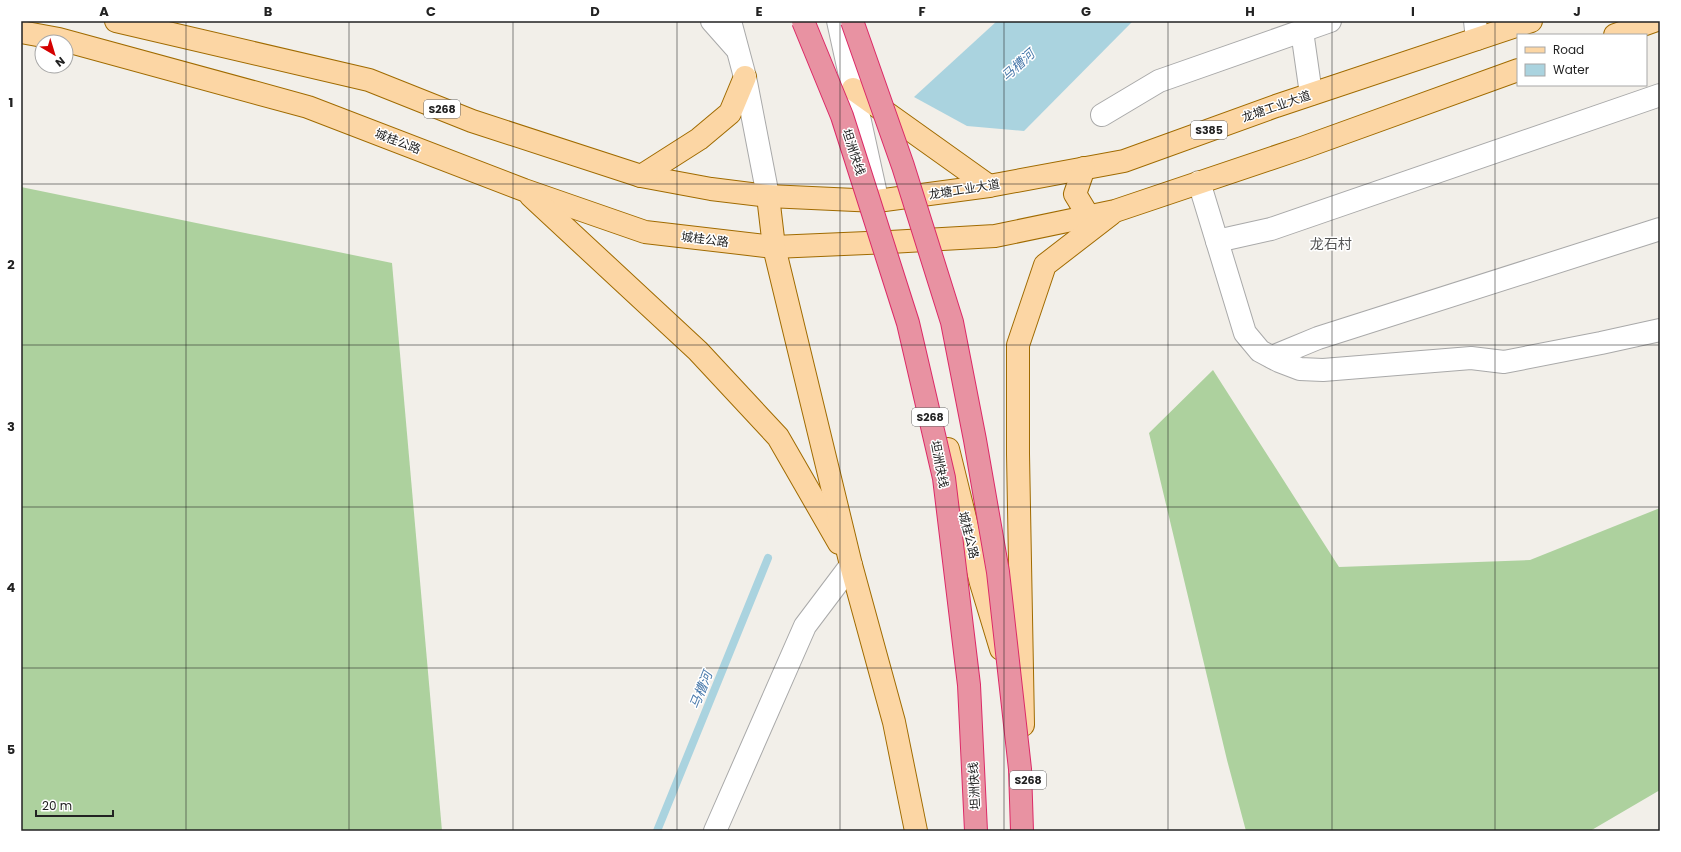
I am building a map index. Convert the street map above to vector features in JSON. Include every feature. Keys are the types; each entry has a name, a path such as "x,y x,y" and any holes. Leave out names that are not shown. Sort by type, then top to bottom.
{"highway":[{"name":"坦洲快线","path":"803,21 842,116 908,323 944,478 969,684 976,831"},
{"name":"S268","path":"852,21 903,166 952,322 975,440 998,572 1020,769 1022,831"}],"main road":[{"name":"S268","path":"116,21 369,80 472,121 641,176 711,189 768,196 877,202"},
{"name":"龙塘工业大道","path":"877,202 989,186 1124,161 1311,94 1476,30 1531,21"},
{"path":"1618,34 1654,21"},
{"name":"城桂公路","path":"21,32 59,39 308,107 524,190 645,232 774,247 890,242"},
{"path":"890,242 995,236 1115,211 1310,145 1517,70"},
{"path":"641,176 699,139 730,113 745,77"},
{"path":"853,89 989,186"},
{"path":"1084,168 1075,194 1089,217"},
{"path":"524,190 698,351 778,437 851,565"},
{"path":"768,196 774,247 851,565 894,722 916,831"},
{"name":"城桂公路","path":"877,202 915,319 982,583 1023,728 1033,831"},
{"path":"1023,728 1018,462 1018,345 1046,265 1115,211"}],"street":[{"path":"712,21 738,50"},
{"path":"730,21 745,77 768,196"},
{"path":"838,21 877,202"},
{"path":"1102,115 1159,81 1330,21"},
{"path":"1302,31 1311,94"},
{"path":"1217,241 1271,229 1660,94"},
{"path":"1199,182 1245,333 1260,350 1279,361 1300,369 1323,370 1471,358 1504,362 1660,330"},
{"path":"1272,357 1318,338 1660,229"},
{"path":"716,831 805,626 851,565"}],"green space":[{"path":"21,187 392,263 442,831 21,831"},
{"path":"1213,370 1339,567 1530,560 1660,508 1660,790 1590,831 1246,831 1227,760 1149,433"}],"water":[{"path":"997,21 1133,21 1024,131 967,126 914,97"}],"waterway":[{"name":"马槽河","path":"657,831 768,558"}],"district":[{"name":"龙石村","path":"1331,244"}]}
